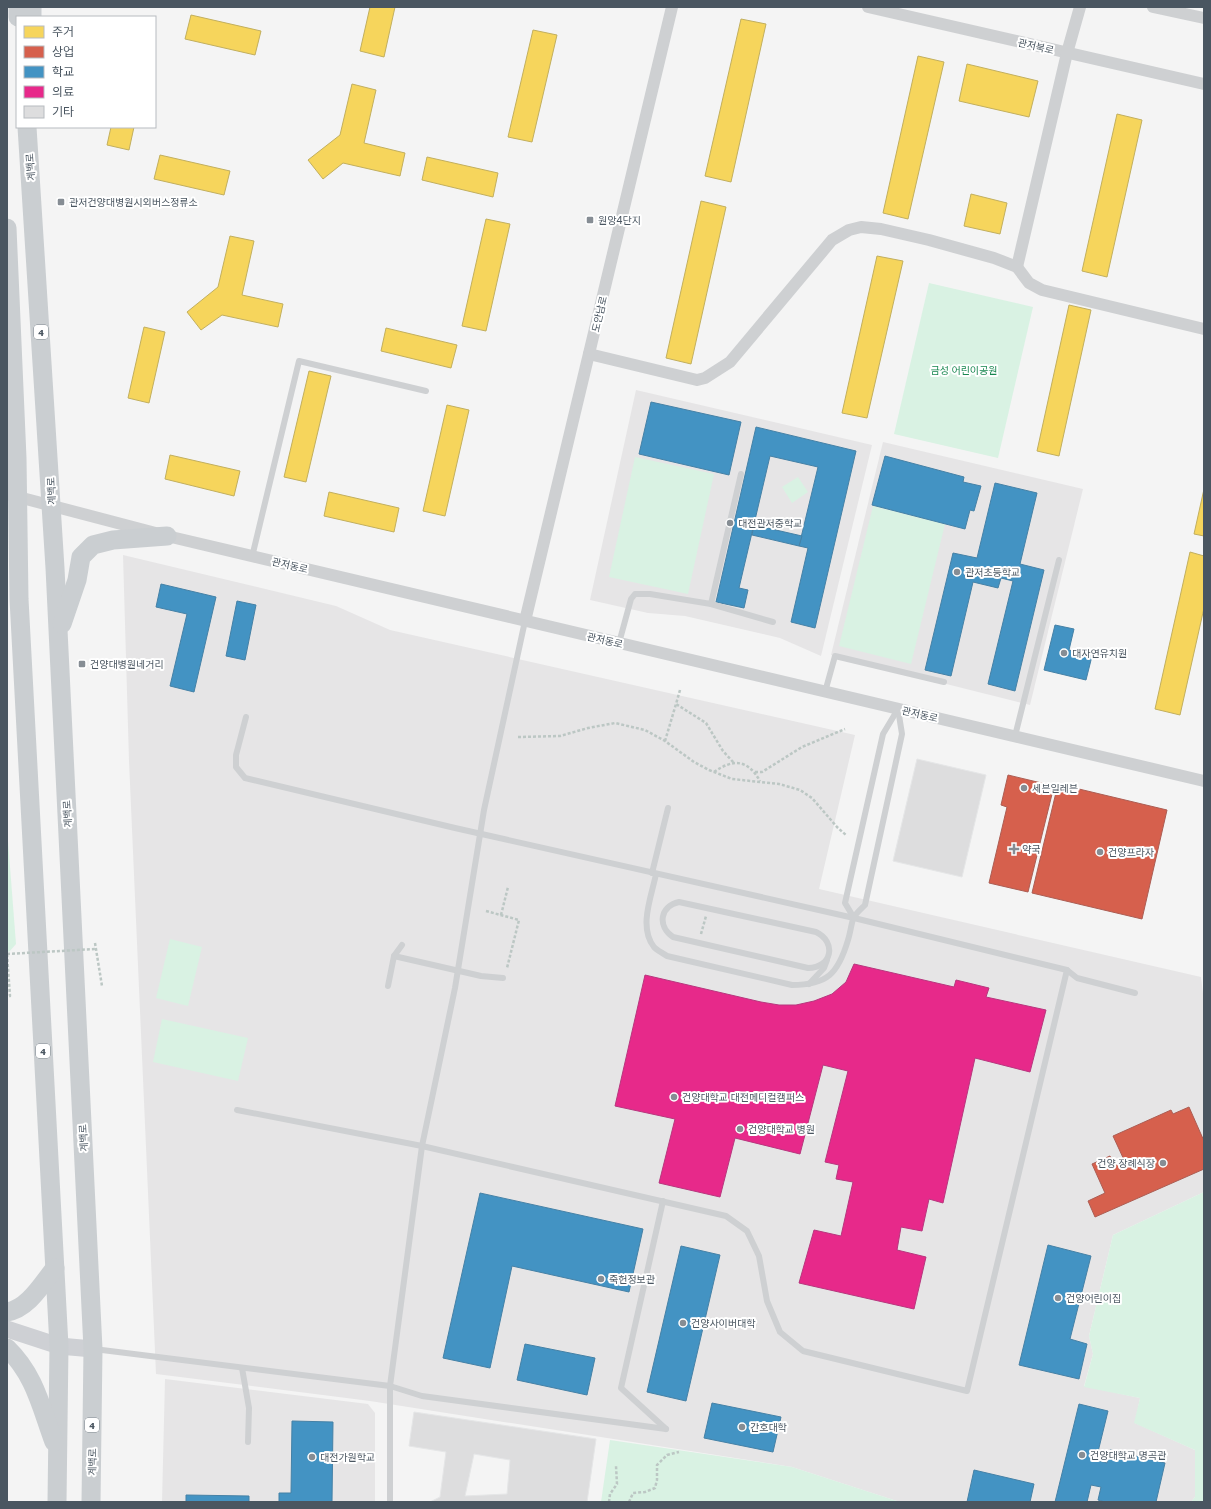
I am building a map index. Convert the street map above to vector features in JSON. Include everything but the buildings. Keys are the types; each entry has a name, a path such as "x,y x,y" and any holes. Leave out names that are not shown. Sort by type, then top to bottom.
{"main road":[{"name":"계백로","path":"27,128 50,463 93,1349 92,1502"},
{"name":"4","path":"7,228 12,496 20,600 59,1346 57,1502"},
{"path":"59,635 77,580 82,557 93,545 113,540 167,536"},
{"path":"7,573 20,600"},
{"path":"7,1312 22,1306 55,1268"},
{"path":"7,1329 59,1346 93,1349"},
{"path":"7,1348 18,1358 34,1384 57,1452"}],"street":[{"name":"도안남로","path":"525,621 672,7"},
{"name":"관저북로","path":"868,7 1204,84"},
{"path":"1017,267 1067,53 1080,7"},
{"path":"1153,7 1204,18"},
{"path":"589,354 697,380 706,378 730,362 832,240 848,230 861,227 881,229 929,240 994,258 1017,267 1028,283 1036,288 1204,330"},
{"name":"관저동로","path":"12,496 252,557 1204,781"}],"lane":[{"path":"252,557 299,361 426,391"},
{"path":"711,604 741,474"},
{"path":"1015,736 1059,560"},
{"path":"619,643 631,599 635,594 650,594 711,604 773,622"},
{"path":"390,1502 390,1386 422,1146 458,971 484,810 525,621"},
{"path":"825,692 835,656 944,682"},
{"path":"854,918 845,903 883,734 898,709"},
{"path":"668,808 654,873 647,916 647,931 654,947 666,956 792,985 808,985 823,980 834,972 844,954 854,918 865,905 902,734 898,709"},
{"path":"246,717 236,754 236,767 245,778 481,834 854,918 1067,970 1077,978 1135,993"},
{"path":"808,985 824,968 829,951 826,939 816,932 686,902 674,903 669,906 663,916 664,928 673,937 808,968 824,968 839,963"},
{"path":"388,986 394,956 402,945"},
{"path":"394,956 458,971 503,978"},
{"path":"814,968 820,966 828,957"},
{"path":"237,1110 422,1146 726,1216 747,1230 759,1256 767,1301 780,1332 803,1351 967,1391 1067,970"},
{"path":"93,1349 390,1386 422,1396 666,1429 621,1388 663,1202"},
{"path":"242,1368 249,1408 248,1442"}],"path":[{"path":"666,741 680,690"},
{"path":"676,704 706,723 723,751 734,764"},
{"path":"518,737 560,736 588,728 615,723 645,730 666,741 694,762 732,779 779,784 800,790 812,798 848,836"},
{"path":"755,772 762,772 802,747 845,728"},
{"path":"714,772 729,764 739,763 747,766 755,772 761,782"},
{"path":"501,915 508,887"},
{"path":"486,911 518,920 507,968"},
{"path":"700,938 707,912"},
{"path":"95,943 102,986"},
{"path":"7,996 10,996 7,954 96,949"},
{"path":"629,1502 634,1493 645,1492 655,1488 657,1480 657,1465 667,1455 679,1452"},
{"path":"609,1502 610,1494 617,1484 616,1466"}],"shaded area":[{"name":"대전관저중학교","path":"636,390 872,445 821,656 780,638 685,616 648,613 590,600"},
{"name":"관저초등학교","path":"883,442 1083,489 1030,705 831,655"},
{"name":"건양대학교 대전메디컬캠퍼스","path":"123,555 336,606 390,630 855,735 819,889 1201,977 1204,1002 1204,1192 1113,1235 1089,1336 1093,1354 1084,1386 1140,1398 1135,1423 1195,1450 1195,1497 1191,1502 900,1502 792,1467 370,1401 156,1374 129,761"},
{"path":"165,1379 368,1404 375,1413 375,1502 162,1502"}],"green space":[{"name":"금성 어린이공원","path":"929,283 1033,307 998,458 894,434"},
{"path":"635,457 714,474 688,594 609,577"},
{"path":"798,477 808,492 792,503 782,487"},
{"path":"873,506 945,524 911,664 839,646"},
{"path":"7,828 16,944 9,952 7,951"},
{"path":"170,939 202,947 188,1006 156,998"},
{"path":"162,1019 248,1038 238,1081 153,1062"},
{"path":"1204,1192 1204,1502 1191,1502 1195,1497 1195,1450 1134,1423 1140,1398 1084,1387 1093,1354 1089,1336 1113,1235"},
{"path":"610,1440 792,1467 900,1502 601,1502"}],"place":[{"name":"관저건양대병원시외버스정류소","path":"61,202"},
{"name":"원앙4단지","path":"590,220"},
{"name":"대전관저중학교","path":"730,523"},
{"name":"관저초등학교","path":"957,572"},
{"name":"대자연유치원","path":"1064,653"},
{"name":"건양대병원네거리","path":"82,664"},
{"name":"세븐일레븐","path":"1024,788"},
{"name":"약국","path":"1014,849"},
{"name":"건양프라자","path":"1100,852"},
{"name":"건양대학교 대전메디컬캠퍼스","path":"674,1097"},
{"name":"건양대학교 병원","path":"740,1129"},
{"name":"건양 장례식장","path":"1163,1163"},
{"name":"죽헌정보관","path":"601,1279"},
{"name":"건양어린이집","path":"1058,1298"},
{"name":"건양사이버대학","path":"683,1323"},
{"name":"간호대학","path":"742,1427"},
{"name":"건양대학교 명곡관","path":"1082,1455"},
{"name":"대전가원학교","path":"312,1457"}]}
